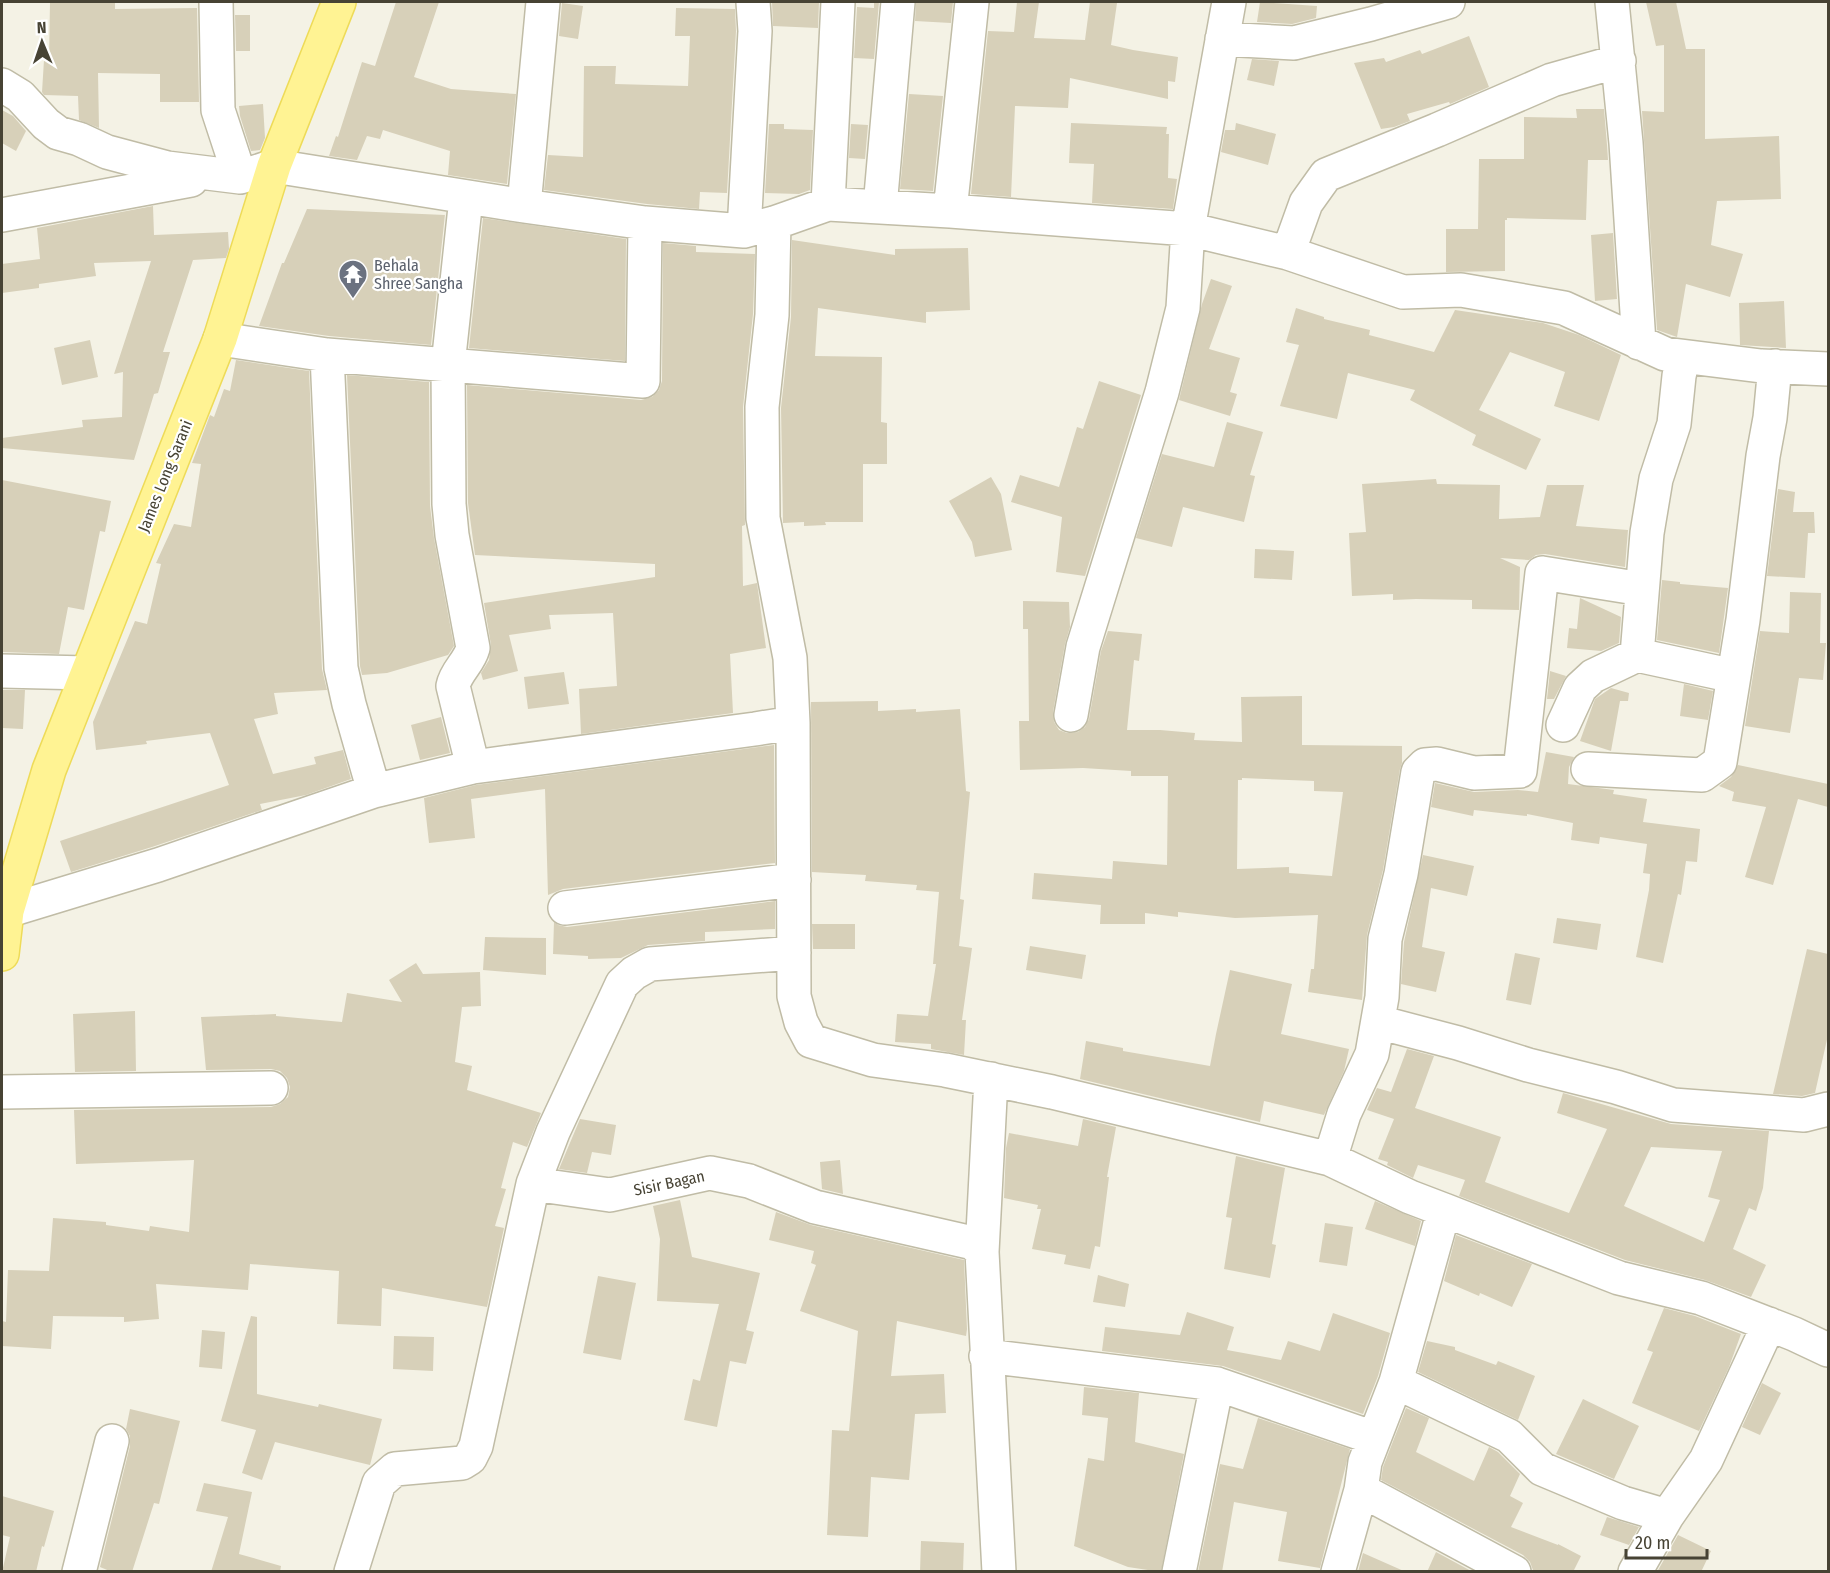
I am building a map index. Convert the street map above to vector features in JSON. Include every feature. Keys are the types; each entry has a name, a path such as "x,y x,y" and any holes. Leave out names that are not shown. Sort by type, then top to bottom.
{"main road":[{"name":"James Long Sarani","path":"2,954 7,911 49,770 220,339 274,166 339,2"}],"street":[{"path":"216,2 218,110 229,176"},
{"path":"524,206 543,2"},
{"path":"753,2 759,227 772,315 762,407 763,518 790,658 793,723 794,996 801,1022 811,1041 873,1059 945,1070 1052,1092 1330,1159 1410,1197 1619,1278 1701,1298 1828,1350"},
{"path":"828,204 838,2"},
{"path":"880,207 898,2"},
{"path":"950,210 972,2"},
{"path":"1071,715 1083,647 1162,392 1182,308 1188,229 1229,2"},
{"path":"1222,39 1294,43 1372,13 1448,2"},
{"path":"1612,2 1619,62 1639,343"},
{"path":"1288,253 1306,203 1326,175 1552,80 1619,62"},
{"path":"2,85 20,96 46,124 58,133 79,139 107,152 167,168 229,176"},
{"path":"2,215 229,176 274,166 466,198 645,222 759,227 828,204 950,210 1188,229 1288,253 1402,292 1461,290 1564,308 1665,354 1775,366 1828,369"},
{"path":"466,198 448,365 449,504 452,535 473,648 471,657 455,677 453,686 473,767"},
{"path":"220,339 327,355 644,381 645,222"},
{"path":"327,355 341,668 374,791"},
{"path":"1637,655 1647,533 1656,479 1674,424 1683,357"},
{"path":"1588,769 1702,775 1720,762 1743,620 1775,366"},
{"path":"1330,1159 1344,1114 1372,1054 1382,997 1385,939 1401,873 1418,772 1425,765 1437,764 1474,773 1520,771 1542,573 1642,589"},
{"path":"1563,725 1580,688 1593,676 1637,655 1734,676"},
{"path":"2,671 87,673"},
{"path":"7,911 158,865 374,791 473,767 793,723"},
{"path":"565,908 794,880"},
{"path":"351,1572 379,1483 395,1469 462,1463 470,1458 476,1446 532,1184 552,1132 622,984 634,973 650,964 794,953"},
{"path":"1378,1022 1458,1043 1528,1065 1616,1087 1673,1105 1804,1115 1828,1109"},
{"path":"991,1079 981,1252 984,1266 986,1356 999,1572"},
{"path":"2,1092 271,1088"},
{"name":"Sisir Bagan","path":"532,1184 610,1195 710,1173 749,1181 815,1207 973,1243 981,1252"},
{"path":"1338,1572 1361,1490 1365,1462 1396,1382 1444,1210"},
{"path":"1635,1572 1667,1516 1706,1460 1769,1324"},
{"path":"986,1356 1217,1383 1374,1438"},
{"path":"1396,1382 1509,1436 1542,1468 1623,1503 1667,1516"},
{"path":"1179,1572 1217,1383"},
{"path":"79,1572 112,1442"},
{"path":"1361,1490 1514,1572"}],"building":[{"path":"50,2 115,2 115,9 197,8 199,102 160,102 160,74 98,73 99,128 79,120 78,96 44,95 42,92 44,60 49,60"},
{"path":"396,2 439,2 414,77 451,89 516,94 507,184 448,175 450,151 383,130 380,139 367,136 357,160 329,156 336,136 338,137 362,62 375,66"},
{"path":"772,2 819,2 818,28 773,26"},
{"path":"874,2 879,2 874,59 854,58 857,7 874,8"},
{"path":"916,2 953,2 951,23 915,21"},
{"path":"1017,2 1039,2 1034,38 1085,40 1090,2 1117,3 1111,45 1178,57 1175,82 1168,81 1168,99 1070,78 1068,108 1015,106 1011,197 971,194 988,31 1014,32"},
{"path":"1260,2 1317,6 1316,18 1292,24 1257,22"},
{"path":"1646,2 1676,2 1686,49 1705,49 1705,139 1779,136 1781,199 1717,201 1711,245 1743,254 1730,297 1686,284 1677,337 1657,330 1642,111 1664,112 1664,45 1656,46"},
{"path":"562,3 583,6 578,39 559,36"},
{"path":"676,8 735,9 736,31 727,193 700,192 699,209 544,190 548,155 583,157 584,66 616,66 615,84 688,86 690,36 675,36"},
{"path":"235,15 250,15 250,51 236,51"},
{"path":"1469,36 1489,87 1450,104 1449,102 1407,114 1410,121 1381,129 1354,63 1384,58 1386,62 1420,50 1422,54"},
{"path":"1252,59 1279,61 1274,86 1247,80"},
{"path":"909,94 943,96 933,191 900,189"},
{"path":"263,104 265,138 260,150 251,151 239,106"},
{"path":"1576,109 1604,109 1608,160 1588,160 1586,220 1507,218 1505,220 1505,271 1446,272 1446,229 1478,229 1479,159 1524,159 1524,117 1577,118"},
{"path":"2,110 13,116 26,131 16,151 2,143"},
{"path":"1071,123 1167,127 1166,134 1169,134 1168,178 1177,179 1173,209 1092,203 1094,164 1069,163"},
{"path":"1236,123 1276,134 1268,165 1221,152 1225,130 1235,130"},
{"path":"769,124 784,124 784,129 813,130 810,190 799,194 765,193"},
{"path":"851,124 868,125 865,159 849,158"},
{"path":"153,206 154,235 228,232 229,249 226,258 193,260 163,352 170,352 158,393 154,394 134,460 2,448 2,438 83,427 82,420 122,417 123,372 114,374 151,261 94,263 96,276 39,284 39,288 2,293 2,264 40,259 37,228"},
{"path":"307,209 445,215 431,345 329,336 259,326 282,263 284,263"},
{"path":"483,218 626,239 625,361 469,348"},
{"path":"1613,233 1617,299 1595,301 1591,235"},
{"path":"792,240 895,255 895,249 968,248 970,310 926,312 926,323 818,308 815,356 882,357 881,422 887,423 887,464 863,464 863,522 825,522 826,525 804,526 804,522 783,523 781,408 791,317"},
{"path":"663,243 696,246 696,252 755,254 753,314 743,407 745,525 742,526 743,586 757,583 766,648 730,654 733,713 581,734 579,689 617,686 613,613 549,615 551,629 509,635 518,671 483,680 481,673 489,660 491,645 484,603 655,577 655,564 475,555 468,503 467,385 641,400 652,397 659,390 662,381"},
{"path":"1211,279 1232,286 1209,349 1240,358 1230,392 1237,394 1230,416 1179,400 1202,304"},
{"path":"1784,301 1786,348 1740,345 1739,303"},
{"path":"1296,308 1324,317 1324,319 1370,330 1369,335 1434,352 1455,310 1543,323 1579,335 1621,355 1599,421 1554,406 1565,372 1510,352 1479,410 1541,439 1526,470 1472,445 1476,435 1410,400 1415,390 1348,373 1337,419 1280,406 1299,345 1286,342"},
{"path":"90,340 98,377 62,385 54,348"},
{"path":"236,360 309,371 322,669 327,690 274,693 278,714 254,719 273,774 316,764 314,757 343,750 351,779 306,795 260,804 262,810 71,872 60,841 229,785 210,733 96,750 93,722 135,621 147,624 161,564 156,563 174,524 191,527 201,464 192,463 210,415 214,417 224,389 230,391"},
{"path":"347,375 429,382 430,506 454,646 448,655 387,673 362,675 360,666"},
{"path":"1099,381 1141,395 1085,576 1056,572 1062,517 1011,502 1020,475 1059,487 1077,427 1083,429"},
{"path":"1227,422 1263,432 1250,475 1255,476 1244,522 1183,507 1172,547 1136,538 1162,454 1214,467"},
{"path":"991,477 1001,494 1012,550 975,557 972,542 949,501"},
{"path":"1436,479 1437,484 1500,485 1499,519 1540,517 1547,485 1584,485 1576,526 1628,530 1625,567 1545,554 1536,555 1529,560 1500,558 1520,567 1519,610 1472,609 1472,600 1393,600 1393,594 1352,596 1349,533 1366,532 1362,484"},
{"path":"2,480 111,501 105,532 100,531 84,610 68,607 59,654 2,652"},
{"path":"1778,489 1795,492 1793,512 1814,512 1815,533 1808,533 1805,578 1767,576"},
{"path":"1255,549 1294,551 1292,580 1254,578"},
{"path":"1662,580 1680,582 1680,584 1728,588 1719,653 1657,640"},
{"path":"1790,592 1821,593 1820,643 1826,643 1823,680 1799,678 1790,733 1745,726 1760,631 1789,633"},
{"path":"1580,598 1621,617 1619,643 1601,651 1567,648 1569,628 1577,629"},
{"path":"1023,601 1069,602 1070,627 1053,712 1054,722 1059,730 1067,733 1078,732 1085,727 1089,719 1101,651 1108,631 1142,634 1139,661 1134,660 1127,730 1195,733 1194,740 1242,742 1241,697 1302,696 1302,745 1402,746 1402,763 1383,870 1367,935 1362,1000 1308,992 1311,969 1314,969 1318,915 1235,918 1178,912 1178,917 1145,913 1145,924 1100,924 1101,905 1032,899 1034,873 1112,879 1113,861 1167,865 1168,776 1131,776 1131,771 1083,768 1020,770 1019,721 1029,721 1028,629 1023,629","holes":["1242,778 1314,781 1314,791 1343,792 1332,876 1289,873 1289,867 1237,869 1238,780"]},
{"path":"1550,671 1566,676 1554,699 1547,699"},
{"path":"564,672 569,704 528,709 524,677"},
{"path":"1684,684 1713,691 1708,720 1680,716"},
{"path":"1611,688 1629,693 1628,701 1620,701 1611,751 1580,741 1595,699"},
{"path":"2,690 25,690 23,729 2,728"},
{"path":"878,701 878,711 916,709 916,712 960,709 966,791 970,792 960,899 964,900 959,946 972,948 962,1020 966,1020 964,1055 931,1049 931,1044 895,1042 897,1014 928,1016 936,964 933,964 939,892 916,890 917,885 865,881 866,875 812,872 811,702"},
{"path":"441,717 450,753 420,760 411,725"},
{"path":"774,745 775,863 563,889 548,895 545,789 471,799 475,838 429,843 424,798 476,785"},
{"path":"1546,752 1574,757 1569,767 1568,784 1614,790 1613,794 1647,799 1643,822 1700,829 1697,862 1686,861 1681,895 1678,894 1663,963 1636,957 1649,890 1650,874 1643,873 1647,844 1600,837 1599,844 1571,840 1573,823 1527,814 1527,816 1474,810 1473,816 1431,807 1435,783 1474,792 1518,790 1538,792"},
{"path":"1738,765 1828,784 1828,807 1798,799 1773,885 1745,877 1766,807 1732,801 1734,792 1719,786 1731,777"},
{"path":"1423,855 1474,866 1467,896 1431,888 1422,947 1445,952 1436,992 1401,984 1404,942"},
{"path":"775,901 775,929 705,932 705,941 648,945 621,958 588,959 588,956 553,954 554,922 567,927"},
{"path":"1557,918 1601,924 1597,950 1553,943"},
{"path":"812,924 855,924 855,949 813,949"},
{"path":"485,937 546,938 546,975 483,970"},
{"path":"1030,946 1086,955 1082,979 1026,970"},
{"path":"1807,949 1828,954 1828,1035 1815,1093 1802,1096 1773,1094"},
{"path":"1515,953 1540,958 1531,1005 1506,1000"},
{"path":"416,963 423,974 480,972 481,1006 462,1007 455,1062 472,1066 467,1090 541,1113 527,1147 513,1142 501,1188 506,1189 495,1226 504,1228 487,1307 382,1288 381,1326 337,1324 339,1271 250,1264 248,1290 156,1284 159,1319 124,1322 124,1317 53,1316 51,1349 2,1346 2,1321 6,1322 8,1270 49,1271 53,1218 106,1222 106,1225 149,1231 150,1226 189,1232 194,1160 76,1164 74,1110 271,1107 280,1104 288,1097 290,1087 287,1078 280,1071 271,1069 206,1070 201,1017 276,1014 276,1016 342,1022 347,993 402,1002 389,980"},
{"path":"1230,970 1292,984 1281,1034 1349,1049 1344,1071 1324,1115 1264,1101 1260,1122 1080,1079 1086,1041 1123,1048 1123,1051 1210,1066"},
{"path":"135,1011 136,1071 75,1072 73,1014"},
{"path":"1407,1049 1434,1056 1415,1108 1501,1137 1485,1182 1569,1213 1607,1129 1557,1113 1563,1093 1671,1124 1769,1131 1763,1188 1756,1211 1749,1208 1733,1249 1766,1265 1751,1297 1705,1280 1625,1260 1459,1196 1465,1180 1418,1165 1413,1178 1387,1165 1388,1162 1378,1159 1394,1119 1367,1110 1377,1088 1391,1092","holes":["1651,1147 1722,1151 1708,1197 1720,1200 1704,1242 1624,1206"]},
{"path":"580,1119 616,1125 611,1155 592,1152 587,1173 559,1169"},
{"path":"1083,1119 1116,1127 1107,1177 1109,1177 1100,1247 1095,1246 1090,1269 1064,1264 1066,1255 1032,1249 1041,1209 1037,1209 1038,1205 1004,1198 1006,1148 1009,1133 1078,1146"},
{"path":"1236,1156 1285,1168 1272,1244 1276,1245 1270,1278 1224,1269 1232,1218 1226,1217"},
{"path":"840,1160 843,1194 822,1189 820,1162"},
{"path":"680,1200 692,1257 760,1273 746,1330 754,1332 746,1364 730,1361 717,1427 684,1420 693,1379 700,1381 719,1304 657,1301 660,1239 653,1206"},
{"path":"1375,1201 1421,1221 1415,1246 1365,1229"},
{"path":"776,1212 811,1225 964,1260 966,1336 897,1321 891,1376 944,1374 946,1413 915,1414 909,1480 871,1477 868,1537 827,1535 832,1430 849,1431 858,1331 800,1311 816,1265 811,1263 814,1251 769,1240"},
{"path":"1325,1223 1353,1227 1347,1266 1319,1262"},
{"path":"1456,1235 1532,1264 1512,1307 1444,1281"},
{"path":"1098,1275 1129,1284 1125,1307 1093,1302"},
{"path":"598,1276 636,1283 621,1360 583,1353"},
{"path":"1664,1308 1695,1316 1741,1334 1729,1367 1699,1431 1632,1403 1653,1352 1647,1350"},
{"path":"1187,1312 1234,1327 1227,1350 1281,1360 1288,1341 1320,1351 1333,1313 1390,1333 1378,1376 1363,1414 1223,1366 1102,1351 1105,1327 1180,1335"},
{"path":"251,1316 257,1317 257,1394 318,1407 319,1404 382,1419 370,1465 275,1442 262,1480 242,1473 256,1430 221,1421"},
{"path":"202,1330 225,1332 222,1369 199,1367"},
{"path":"394,1336 434,1337 433,1371 393,1369"},
{"path":"1427,1341 1455,1347 1455,1350 1496,1365 1498,1361 1535,1376 1518,1420 1418,1372"},
{"path":"1762,1383 1781,1393 1760,1435 1742,1427"},
{"path":"1084,1387 1139,1393 1135,1442 1184,1454 1161,1572 1128,1567 1074,1546 1088,1458 1104,1461 1108,1418 1082,1415"},
{"path":"1583,1399 1639,1426 1614,1479 1556,1454"},
{"path":"1406,1408 1429,1418 1416,1452 1474,1481 1489,1447 1498,1452 1520,1474 1510,1496 1523,1503 1511,1527 1558,1544 1581,1556 1573,1572 1533,1570 1530,1562 1523,1555 1381,1480 1383,1467"},
{"path":"130,1409 180,1421 159,1504 154,1503 132,1572 112,1572 100,1567 130,1446 130,1436 126,1429"},
{"path":"1258,1418 1350,1449 1320,1568 1278,1561 1287,1512 1234,1502 1222,1572 1198,1572 1220,1464 1243,1469"},
{"path":"204,1483 252,1492 239,1554 281,1566 280,1572 211,1572 228,1517 196,1511"},
{"path":"2,1496 54,1511 36,1572 2,1572 10,1537 2,1535"},
{"path":"1607,1517 1639,1527 1629,1545 1600,1535"},
{"path":"1678,1535 1711,1551 1701,1572 1657,1572"},
{"path":"921,1541 964,1543 963,1572 920,1572"},
{"path":"1436,1552 1473,1572 1427,1572"},
{"path":"1363,1553 1406,1572 1358,1572"}],"place":[{"name":"Behala Shree Sangha","path":"353,300"}]}
